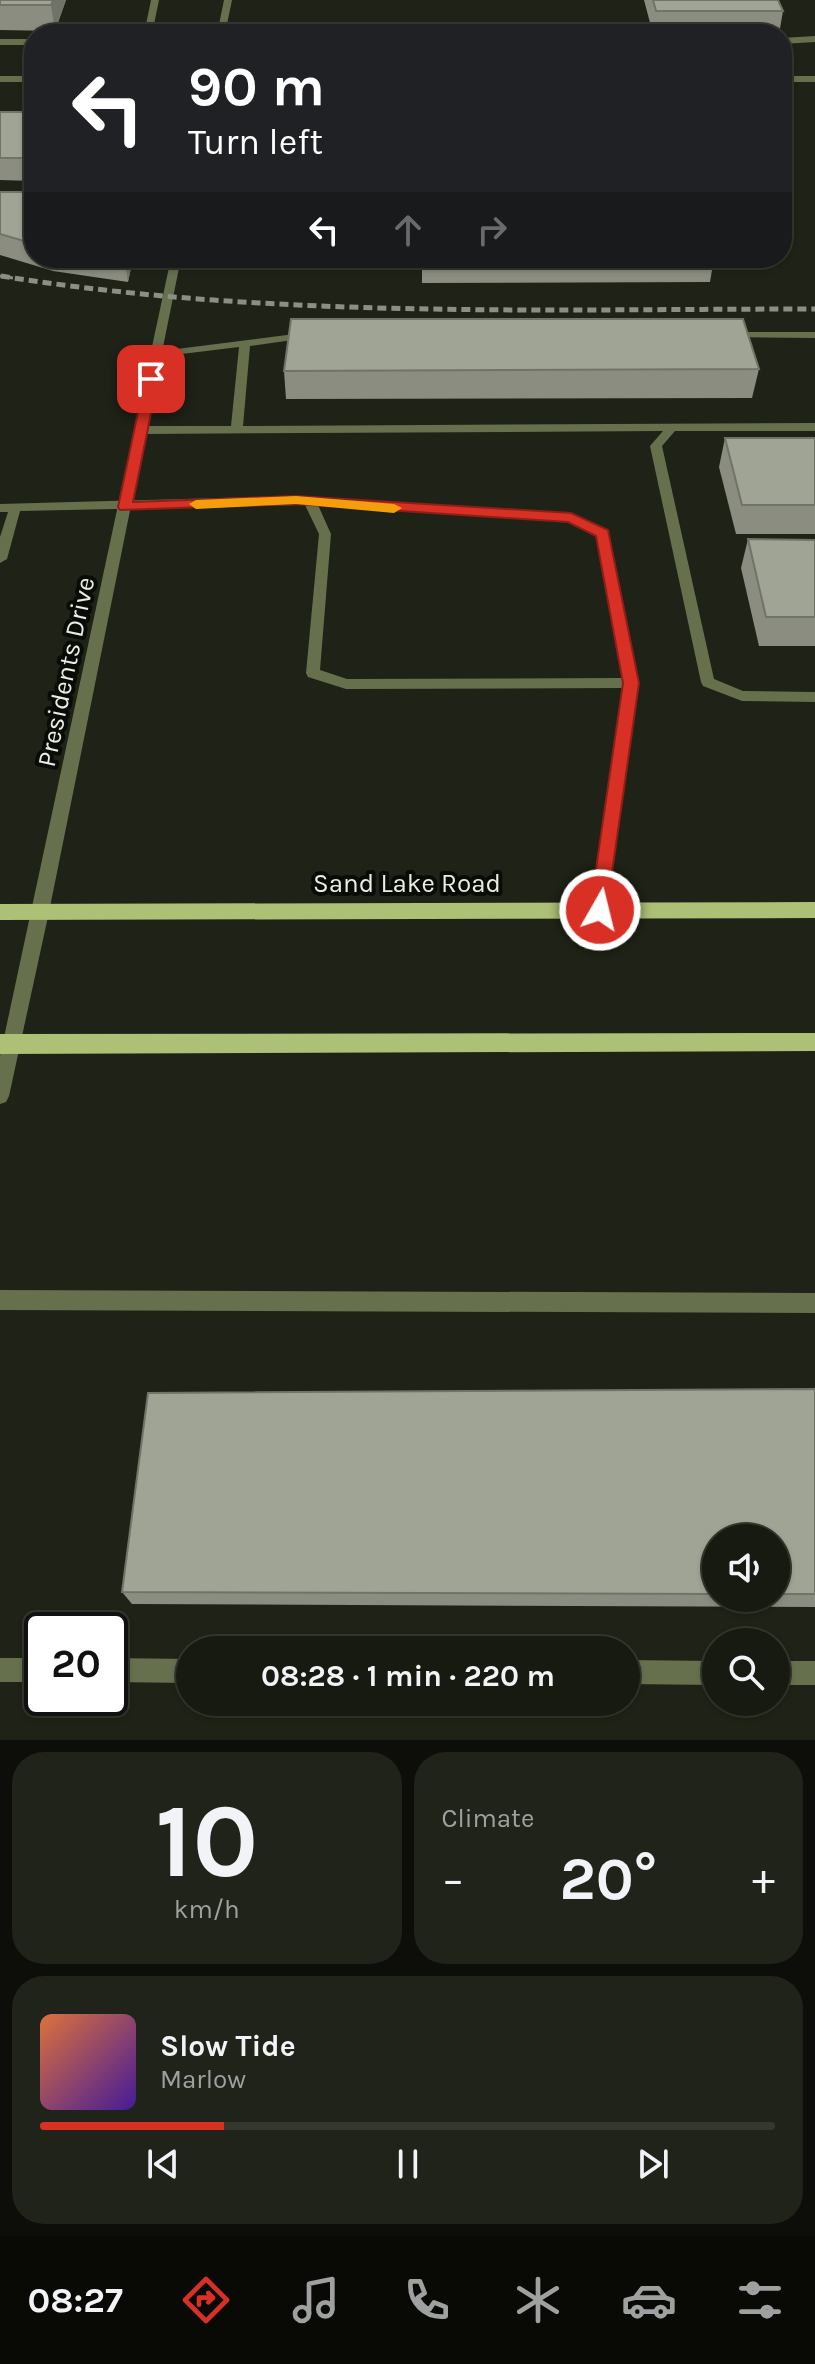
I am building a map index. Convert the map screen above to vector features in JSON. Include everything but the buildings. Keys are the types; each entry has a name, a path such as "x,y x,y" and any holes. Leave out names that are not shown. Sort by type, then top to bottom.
{"main road":[{"name":"Sand Lake Road","path":"0,912 815,910"},
{"path":"5,1044 815,1042"}],"street":[{"path":"150,24 155,0"},
{"path":"223,24 228,0"},
{"path":"792,40 815,39"},
{"path":"0,42 24,42"},
{"path":"0,79 24,79"},
{"path":"792,79 815,79"},
{"name":"Presidents Drive","path":"0,1096 5,1044 41,912 174,268"},
{"path":"157,354 293,335 324,335"},
{"path":"720,335 815,335"},
{"path":"237,429 245,343"},
{"path":"672,427 656,446 708,682 742,696 815,697"},
{"path":"141,430 815,427"},
{"path":"310,501 325,534 313,673 346,684 631,683"},
{"path":"0,508 310,501 571,518 603,533 631,683 600,910"},
{"path":"0,559 15,508"},
{"path":"0,1300 815,1303"},
{"path":"0,1670 24,1670"},
{"path":"128,1670 176,1671"},
{"path":"640,1672 702,1673"},
{"path":"790,1673 815,1673"}],"railway":[{"path":"0,276 13,278"},
{"path":"1,276 102,290 305,305 509,310 815,309"}],"slow traffic":[{"path":"196,504 296,500 394,508"}],"route":[{"path":"151,379 125,507 296,500 571,518 603,533 631,683 600,910"}]}
